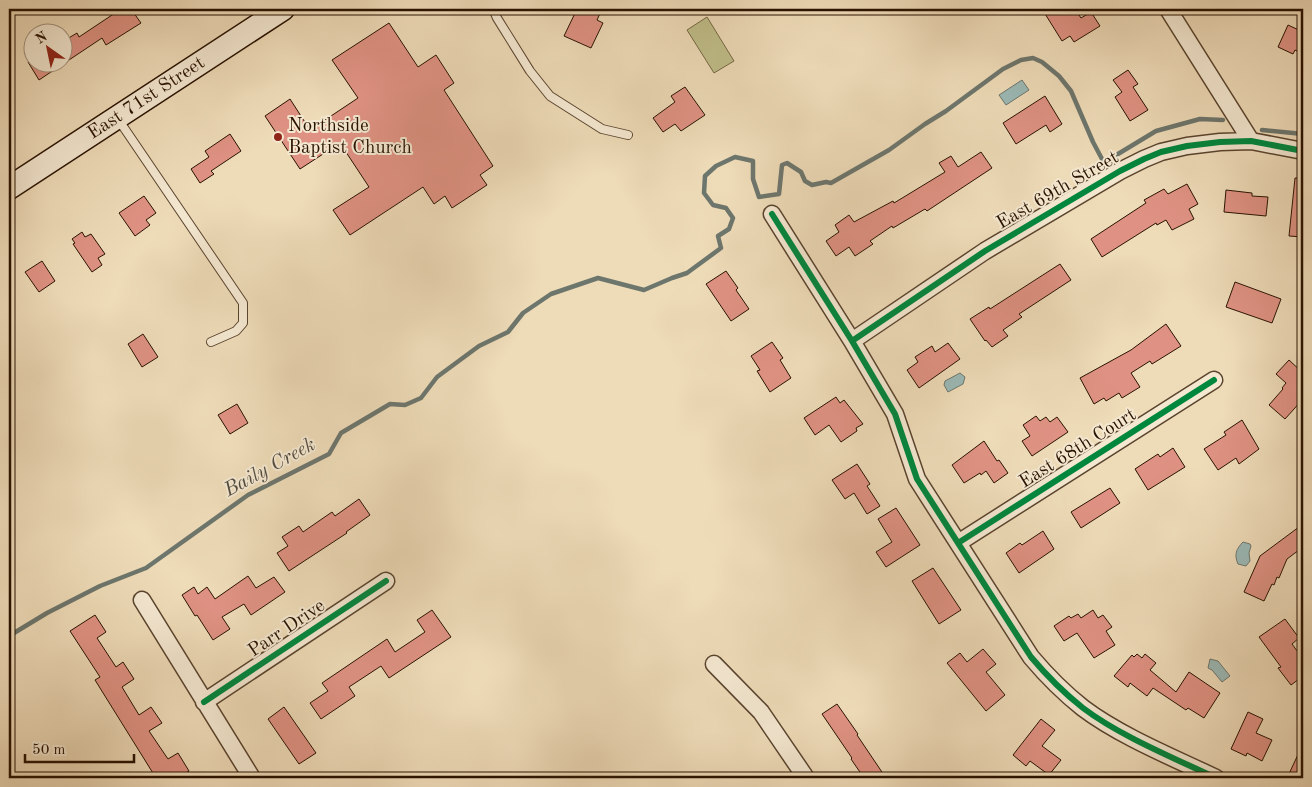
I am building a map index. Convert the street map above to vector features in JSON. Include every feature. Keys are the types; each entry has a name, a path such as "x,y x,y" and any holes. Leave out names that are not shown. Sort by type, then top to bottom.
{"main road":[{"name":"East 71st Street","path":"9,188 283,9"}],"street":[{"path":"1168,9 1251,141"},
{"name":"East 69th Street","path":"852,340 985,252 1120,171 1161,152 1187,146 1251,141 1303,151"},
{"path":"772,214 852,340 899,421 910,464 917,479 1028,652 1048,677 1089,713 1112,727 1216,778"},
{"name":"East 68th Court","path":"958,543 1214,380"},
{"name":"Parr Drive","path":"204,702 386,582"},
{"path":"142,600 252,778"},
{"path":"714,664 761,712 806,778"}],"lane":[{"path":"493,9 530,71 550,96 602,129 628,136"},
{"path":"117,117 243,303 243,323 236,330 211,342"}],"shaded area":[{"path":"707,17 734,61 714,73 687,30"}],"water":[{"path":"1022,80 1029,90 1006,105 999,95"},
{"path":"960,373 965,377 963,384 948,392 944,385 945,381"},
{"path":"1243,542 1251,546 1249,553 1250,561 1246,566 1238,564 1236,558 1237,550"},
{"path":"1210,659 1218,661 1230,676 1222,682 1208,668"}],"building":[{"path":"121,9 131,9 141,23 106,45 102,38 72,58 72,36 77,33 79,37"},
{"path":"577,9 602,9 597,20 603,23 591,48 564,36"},
{"path":"1042,9 1075,9 1081,18 1091,12 1100,26 1074,42 1070,36 1062,41"},
{"path":"389,23 418,67 436,55 454,83 444,90 493,166 480,175 487,185 452,208 445,196 434,204 423,187 350,235 333,210 369,187 340,143 300,169 265,116 290,99 310,130 358,98 332,60"},
{"path":"1288,25 1303,32 1303,54 1295,50 1293,54 1278,47"},
{"path":"1128,70 1138,84 1133,87 1148,110 1130,121 1115,97 1122,92 1113,80"},
{"path":"34,72 51,72 39,80"},
{"path":"685,87 705,115 681,131 675,124 663,132 653,118 675,102 671,96"},
{"path":"1045,96 1062,124 1050,132 1046,125 1016,144 1003,123"},
{"path":"230,134 241,151 211,171 214,174 200,183 191,169 209,157 205,151"},
{"path":"981,152 992,168 927,211 925,209 893,228 892,226 870,241 873,244 855,256 849,247 836,256 826,241 839,232 835,225 849,215 854,222 893,201 894,203 945,172 939,163 951,156 958,167"},
{"path":"1295,178 1303,178 1303,237 1289,236"},
{"path":"1187,184 1198,204 1189,209 1194,219 1172,230 1166,220 1157,225 1156,223 1102,257 1091,239 1146,203 1144,200 1164,189 1168,194"},
{"path":"1226,190 1252,193 1252,196 1268,197 1266,216 1224,212"},
{"path":"144,196 156,213 146,220 150,225 135,236 119,213"},
{"path":"82,232 85,237 91,234 105,254 98,258 102,265 92,272 73,244 75,243 72,239"},
{"path":"42,261 55,281 39,292 25,272"},
{"path":"1060,264 1071,280 1019,314 1022,317 1003,330 1008,336 992,347 985,341 970,319 989,307 990,309"},
{"path":"726,271 749,309 731,321 706,284"},
{"path":"1235,282 1281,299 1272,323 1226,307"},
{"path":"1166,324 1181,346 1152,364 1150,361 1131,373 1140,387 1122,398 1119,393 1106,401 1104,398 1094,404 1080,378 1131,350"},
{"path":"143,334 158,357 142,367 128,344"},
{"path":"772,342 783,358 780,360 791,378 770,392 757,371 760,370 751,356"},
{"path":"948,343 960,359 919,388 907,370 918,362 915,357 932,346 935,352"},
{"path":"1289,360 1303,373 1303,399 1285,419 1269,405 1286,383 1276,374"},
{"path":"836,397 840,403 844,400 863,424 856,428 857,431 841,442 829,425 815,435 804,418"},
{"path":"237,404 248,423 230,434 218,415"},
{"path":"1036,416 1040,421 1046,417 1050,422 1057,417 1068,432 1032,456 1022,441 1030,436 1023,425"},
{"path":"1242,420 1259,449 1239,464 1236,458 1218,470 1204,449 1226,435 1224,432"},
{"path":"984,441 997,461 999,460 1008,473 994,483 986,471 964,483 952,465"},
{"path":"1173,448 1185,467 1148,490 1135,469 1158,454 1160,457"},
{"path":"857,464 870,484 867,486 880,506 867,514 854,493 845,499 832,480"},
{"path":"1110,488 1120,503 1081,528 1071,512"},
{"path":"359,499 370,515 347,533 289,571 277,553 288,546 282,537 299,526 303,532 332,512 335,516"},
{"path":"896,508 920,545 886,567 876,552 892,542 878,519"},
{"path":"1303,524 1303,547 1287,559 1279,578 1277,577 1274,585 1272,584 1264,601 1244,592 1260,556"},
{"path":"1043,531 1054,549 1019,573 1006,553"},
{"path":"933,568 961,610 939,624 912,581"},
{"path":"248,576 256,588 274,577 285,592 251,615 244,604 222,617 230,629 213,640 182,595 194,587 198,594 207,587 215,599"},
{"path":"432,610 451,637 389,678 381,666 349,687 355,696 321,719 310,703 328,691 322,683 387,639 395,652 425,632 417,620"},
{"path":"1093,610 1098,618 1103,615 1112,627 1106,631 1115,645 1094,658 1077,633 1064,641 1054,626 1069,616 1071,618 1078,614 1081,618"},
{"path":"95,615 106,632 97,638 116,667 123,662 134,679 122,687 139,715 151,707 162,723 149,731 168,759 178,753 189,771 177,778 156,778 95,680 100,677 70,631"},
{"path":"1285,619 1299,638 1292,644 1303,659 1303,676 1291,685 1278,668 1281,667 1259,637"},
{"path":"983,649 996,664 986,672 1005,695 986,711 947,663 960,653 967,662"},
{"path":"1137,654 1142,658 1145,654 1156,663 1150,670 1176,692 1189,672 1220,693 1204,718 1188,708 1186,710 1153,688 1147,696 1130,683 1128,687 1114,676 1132,655 1134,657"},
{"path":"837,704 886,778 864,778 851,759 822,714"},
{"path":"284,707 316,753 299,764 268,719"},
{"path":"1248,712 1263,719 1256,733 1272,740 1262,761 1247,753 1246,756 1231,749"},
{"path":"1041,719 1055,730 1042,746 1061,760 1049,775 1030,761 1026,766 1013,755"},
{"path":"1303,744 1303,778 1287,778"}],"waterway":[{"name":"Baily Creek","path":"9,636 47,613 100,586 146,568 248,495 329,454 341,433 390,404 405,405 421,398 437,377 479,346 508,332 523,313 551,294 598,278 644,290 687,273 721,248 718,236 729,229 733,218 726,208 713,205 704,193 705,176 716,166 735,157 753,161 753,179 759,197 779,194 782,165 787,163 801,172 805,181 812,185 826,182 831,183 889,150 1003,69 1021,60 1033,58 1042,62 1059,76 1071,91 1102,159 1107,160 1113,157 1156,131 1200,119 1223,120"},
{"path":"1262,130 1303,134"},
{"name":"Baily Creek","path":"9,724 12,748 9,767"}],"cycle path":[{"path":"852,341 985,251 1120,171 1144,159 1161,152 1187,146 1220,142 1251,141 1303,151"},
{"path":"772,214 852,341 895,414 917,479 1031,657 1062,690 1083,708 1113,728 1216,778"},
{"path":"958,543 1214,380"},
{"path":"204,702 386,581"}],"place":[{"name":"Northside Baptist Church","path":"278,137"}]}
